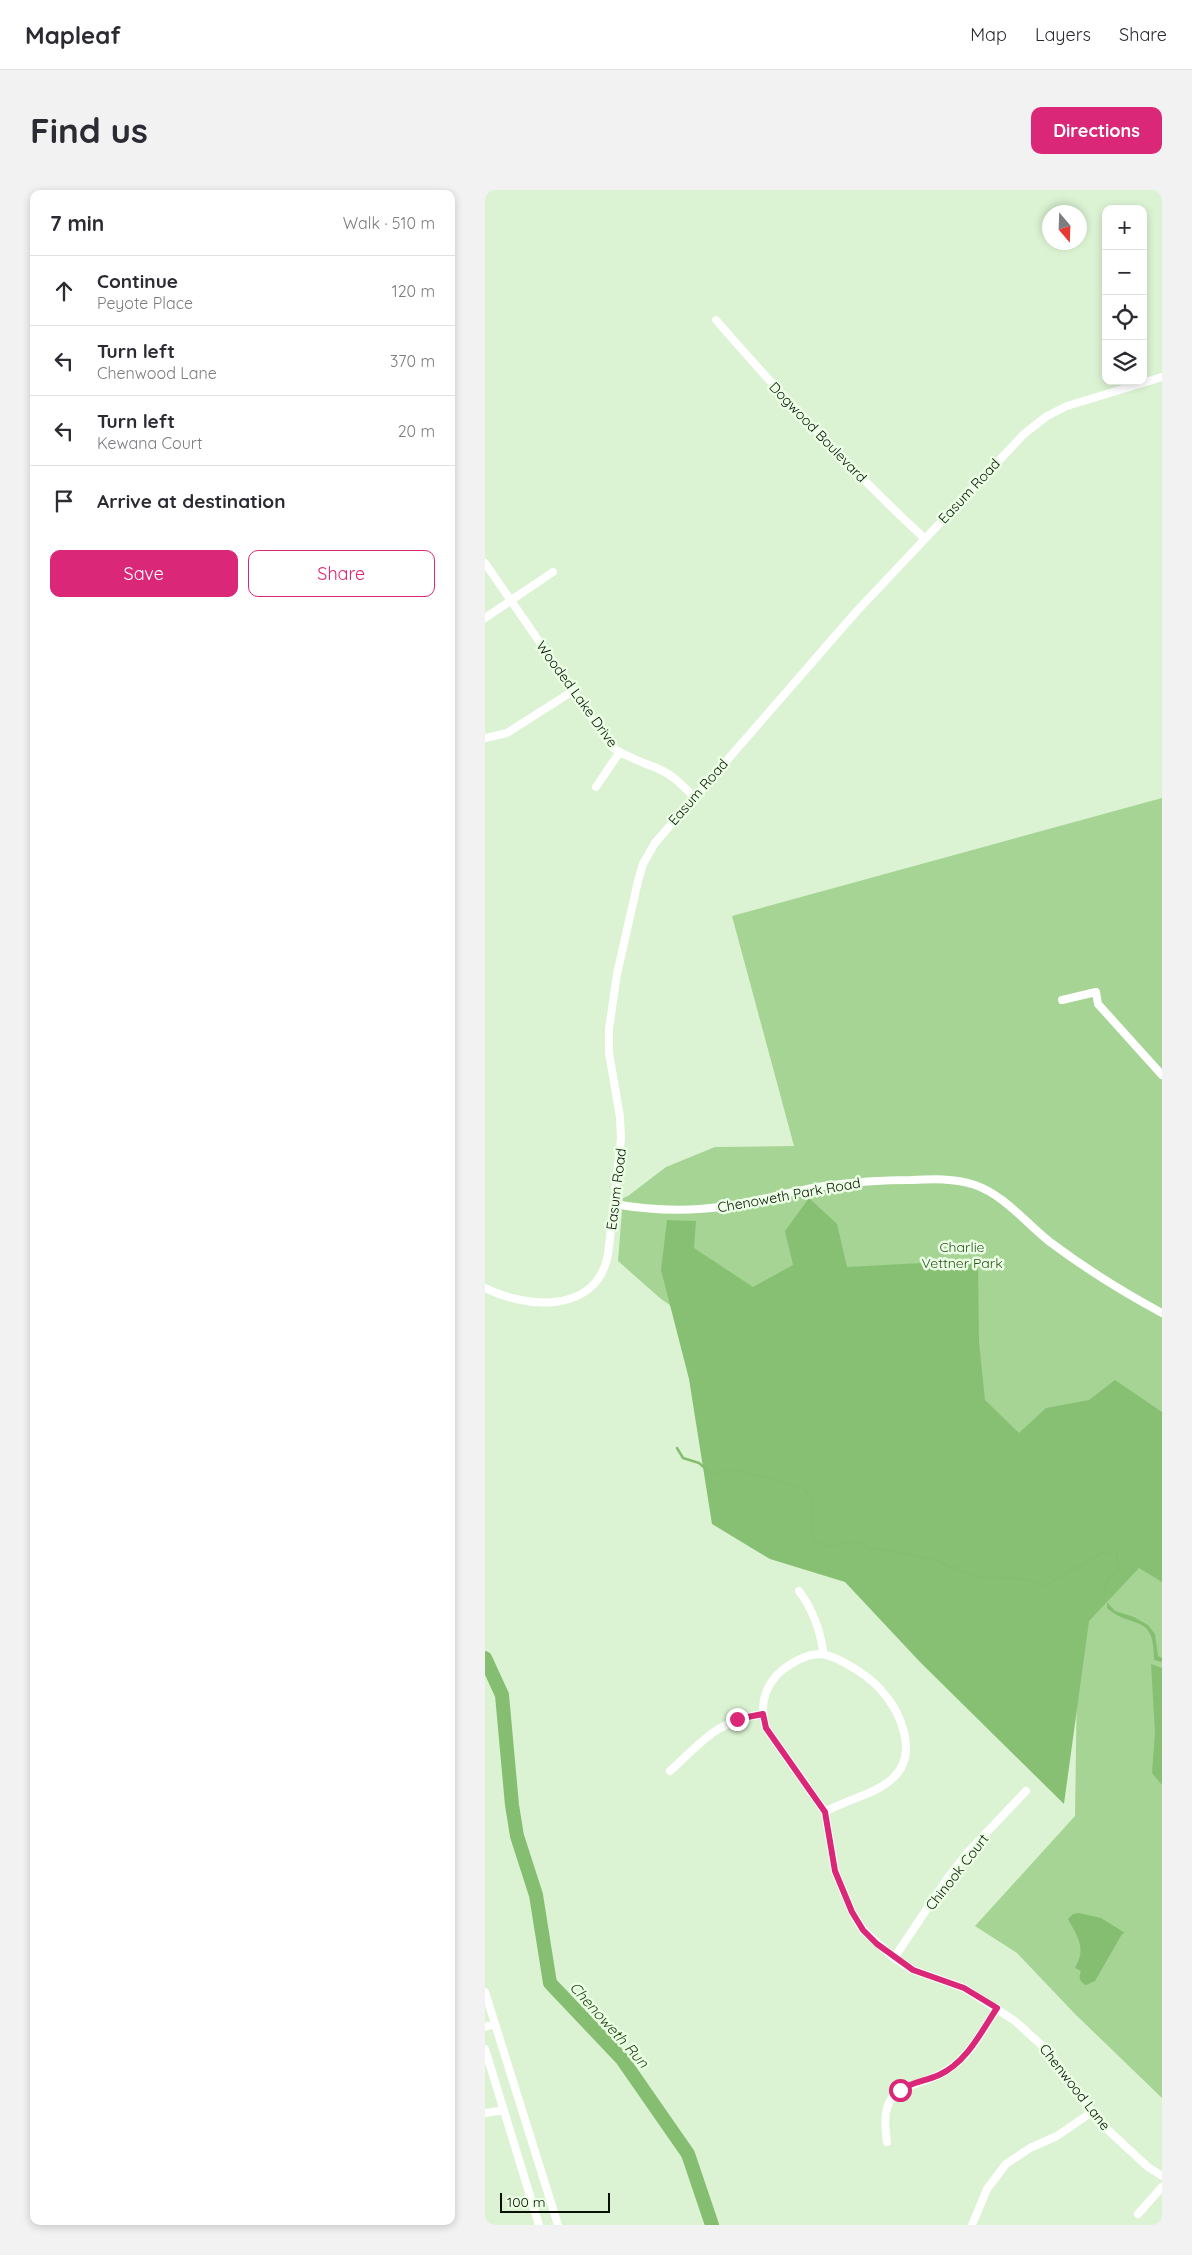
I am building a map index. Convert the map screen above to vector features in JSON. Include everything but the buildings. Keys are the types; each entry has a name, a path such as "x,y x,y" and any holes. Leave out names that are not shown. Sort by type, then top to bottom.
{"street":[{"name":"Dogwood Boulevard","path":"716,320 754,364 872,488 924,538"},
{"name":"Easum Road","path":"485,1288 514,1298 552,1302 569,1299 585,1293 598,1280 605,1264 621,1138 620,1117 611,1068 609,1042 617,974 643,864 655,843 693,796 852,616 1011,446 1047,416 1067,406 1162,377"},
{"name":"Wooded Lake Drive","path":"485,563 612,747 619,753 665,772 681,783 693,796"},
{"path":"485,618 553,572"},
{"path":"485,738 507,734 573,691"},
{"path":"595,787 619,753"},
{"path":"1062,1000 1095,992 1098,1004 1162,1075"},
{"name":"Chenoweth Park Road","path":"614,1204 654,1211 698,1209 727,1206 824,1186 880,1180 940,1179 962,1181 977,1186 996,1197 1083,1267 1104,1281 1162,1313"},
{"path":"799,1591 807,1602 818,1626 823,1652 821,1654"},
{"path":"670,1771 717,1728 737,1719 763,1714 765,1696 778,1674 798,1660 821,1654 834,1657 857,1669 881,1689 895,1711 905,1739 906,1748 899,1771 887,1783 825,1812"},
{"name":"Chenwood Lane","path":"763,1714 766,1728 825,1812 831,1839 832,1861 852,1912 863,1930 894,1958 913,1970 964,1988 1015,2021 1044,2047 1062,2068 1092,2112 1128,2150 1162,2176"},
{"name":"Chinook Court","path":"894,1958 962,1860 1026,1791"},
{"path":"485,1992 558,2225"},
{"path":"887,2142 886,2110 894,2096 907,2086 940,2075 957,2064 968,2052 997,2008"},
{"path":"485,2027 495,2024"},
{"path":"485,2049 539,2225"},
{"path":"485,2114 504,2110"},
{"path":"972,2225 987,2189 1007,2164 1024,2151 1057,2136 1092,2112"},
{"path":"1138,2214 1162,2187"}],"green space":[{"name":"Charlie Vettner Park","path":"1162,798 1162,2098 1075,2014 1017,1953 975,1926 1075,1816 1078,1612 782,1382 661,1299 618,1261 623,1198 666,1167 715,1147 794,1146 732,916"}],"shaded area":[{"path":"809,1198 837,1224 847,1267 978,1260 979,1342 985,1400 1019,1433 1046,1408 1089,1400 1115,1380 1162,1412 1162,1582 1139,1568 1089,1621 1064,1804 920,1662 845,1582 770,1559 712,1524 689,1379 661,1270 667,1220 696,1221 694,1248 753,1287 793,1265 785,1231"},
{"path":"1107,1602 1115,1611 1134,1617 1148,1625 1155,1634 1158,1656 1162,1658 1162,1662 1154,1660 1151,1635 1146,1628 1116,1615 1107,1608"},
{"path":"1151,1664 1162,1668 1162,1785 1152,1773 1155,1732"},
{"path":"1079,1913 1101,1918 1125,1933 1122,1934 1095,1981 1086,1985 1080,1980 1081,1971 1075,1968 1079,1961 1080,1948 1068,1919 1073,1914"}],"waterway":[{"path":"677,1448 683,1458 699,1463 712,1474 724,1470 740,1471 803,1488 813,1500 811,1520 813,1540 828,1547 851,1542 863,1544 869,1549 882,1549 931,1559 979,1577 1023,1579 1043,1586 1105,1552 1116,1552 1118,1571 1108,1580 1104,1594"},
{"name":"Chenoweth Run","path":"485,1658 502,1695 512,1805 517,1836 536,1895 550,1983 622,2059 688,2154 712,2225"}],"route":[{"path":"737,1719 763,1714 766,1728 825,1812 835,1871 852,1912 863,1930 894,1958 913,1970 964,1988 997,2008 968,2052 952,2068 940,2075 900,2090"}]}
